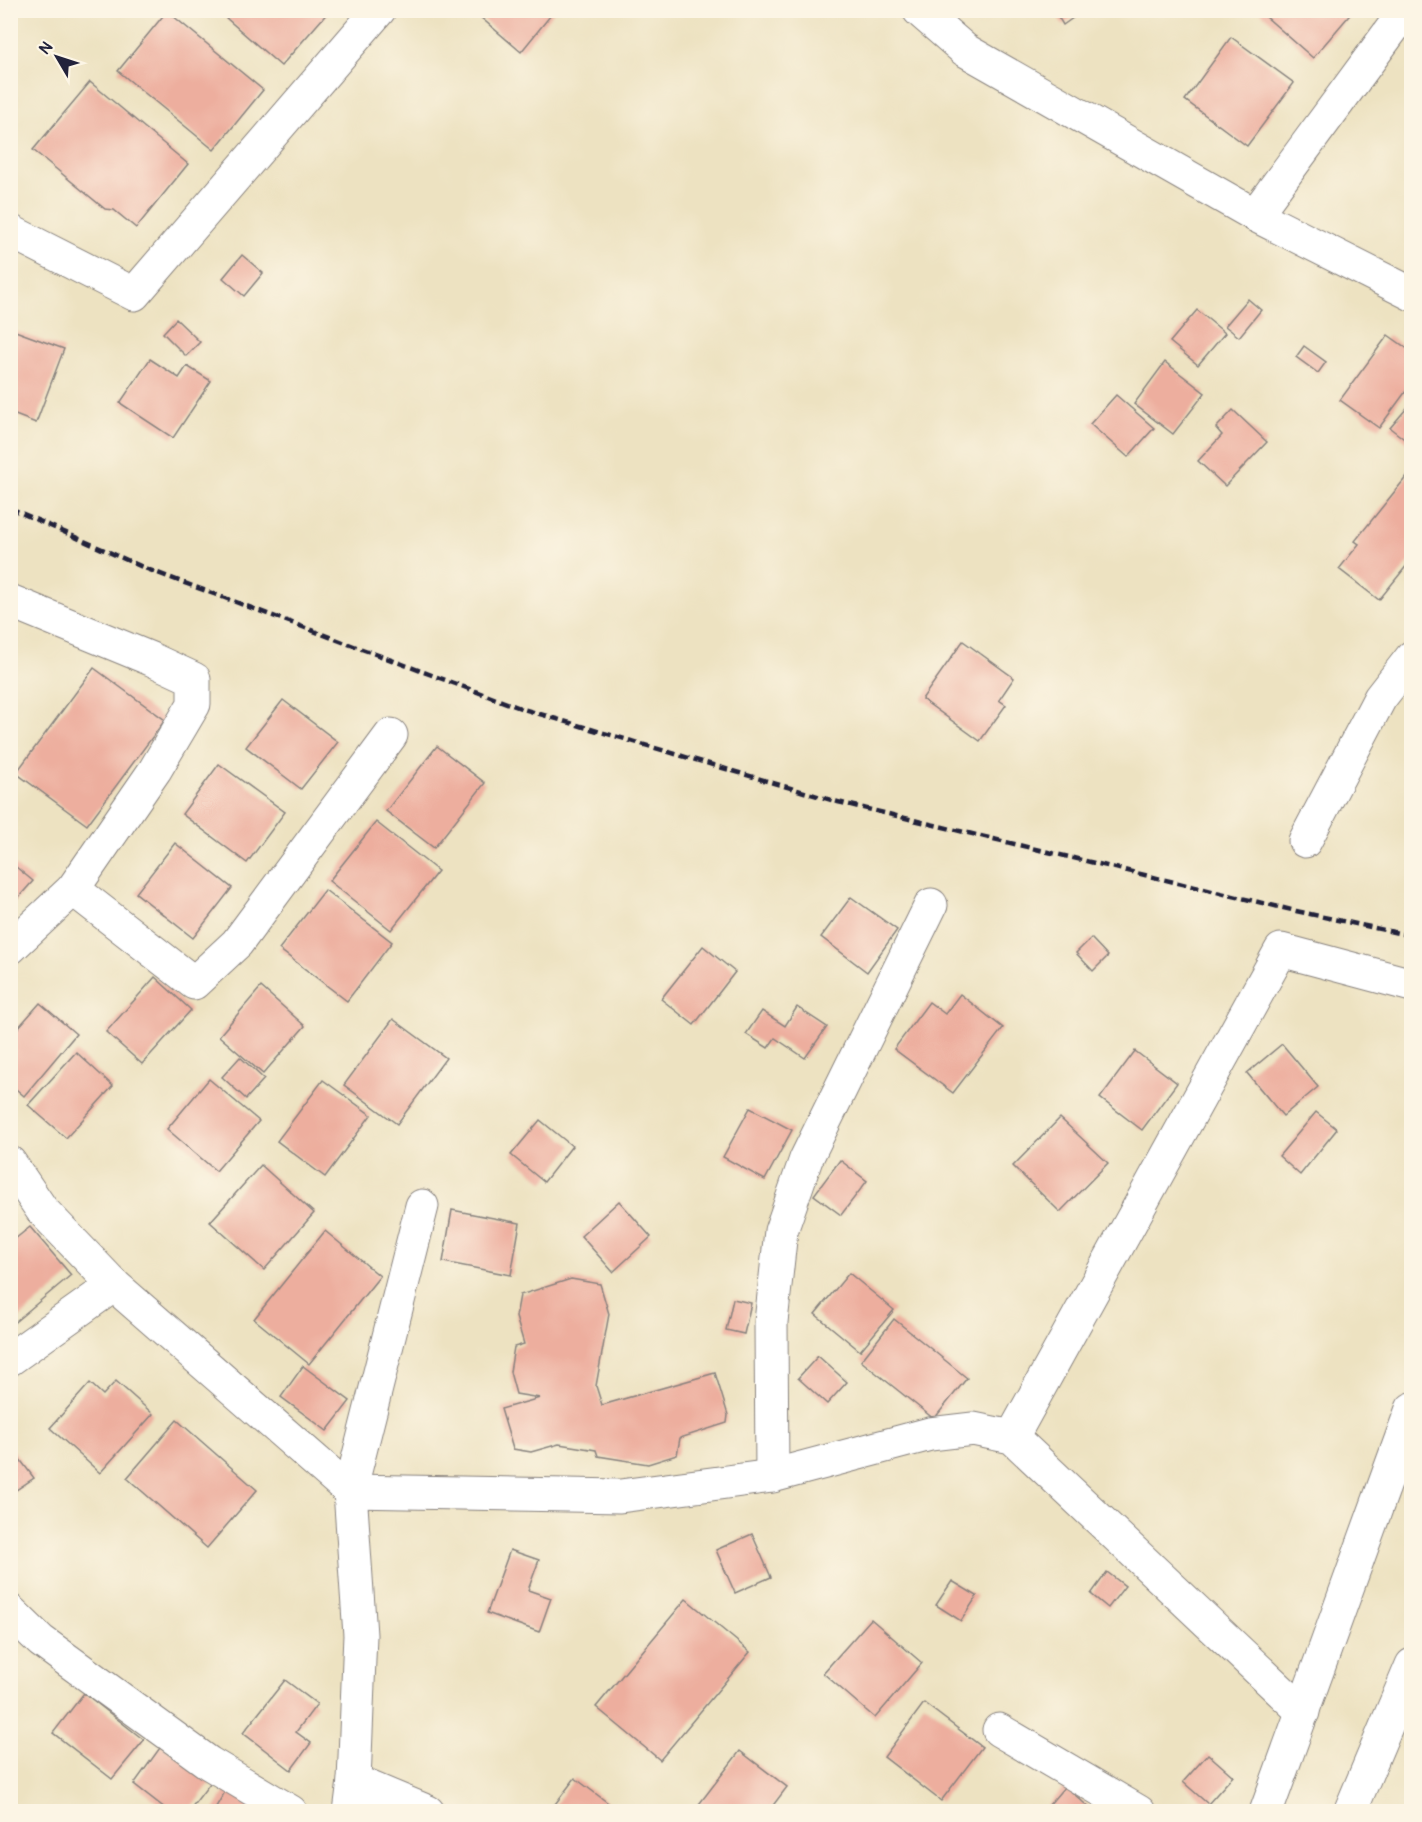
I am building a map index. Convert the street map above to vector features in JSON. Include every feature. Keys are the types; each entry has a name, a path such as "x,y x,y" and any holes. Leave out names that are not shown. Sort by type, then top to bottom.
{"street":[{"path":"10,231 134,294 379,10"},
{"path":"919,10 965,50 1255,215 1412,294"},
{"path":"1255,215 1406,10"},
{"path":"10,602 151,659 194,679 194,704 155,770 73,889 10,948"},
{"path":"1305,842 1380,698 1412,657"},
{"path":"73,889 194,983 237,943 391,735"},
{"path":"772,1476 771,1322 781,1232 806,1159 930,905"},
{"path":"1012,1437 1281,950 1412,985"},
{"path":"10,1163 42,1210 114,1285 350,1491 620,1496 772,1476 930,1434 974,1429 1012,1437 1303,1712"},
{"path":"422,1206 350,1491 360,1635 352,1796 428,1812"},
{"path":"10,1359 114,1285"},
{"path":"1266,1812 1412,1409"},
{"path":"10,1611 41,1641 209,1763 291,1812"},
{"path":"1350,1812 1412,1665"},
{"path":"999,1730 1139,1812"}],"building":[{"path":"217,10 330,10 281,66"},
{"path":"472,10 555,10 521,52"},
{"path":"1054,10 1084,10 1063,25"},
{"path":"1258,10 1354,10 1313,58"},
{"path":"167,11 263,90 214,150 118,71"},
{"path":"1231,37 1294,83 1247,146 1185,100"},
{"path":"90,82 188,164 136,228 114,210 105,209 33,150"},
{"path":"242,255 263,273 244,296 223,278"},
{"path":"1248,299 1261,310 1239,337 1225,326"},
{"path":"1197,310 1225,333 1198,365 1170,342"},
{"path":"176,319 200,342 186,356 163,333"},
{"path":"10,329 64,349 36,423 10,413"},
{"path":"1388,335 1412,352 1412,383 1379,428 1340,400"},
{"path":"1304,346 1326,362 1318,373 1296,357"},
{"path":"150,359 179,378 187,366 211,381 173,438 120,403"},
{"path":"1165,362 1205,393 1173,434 1134,404"},
{"path":"1116,395 1154,428 1128,457 1090,424"},
{"path":"1412,402 1412,445 1390,428"},
{"path":"1233,410 1267,442 1225,486 1198,461 1222,435 1216,428"},
{"path":"1412,470 1412,559 1379,600 1339,569 1359,544 1355,541"},
{"path":"963,641 1014,678 999,700 1006,705 980,741 922,699"},
{"path":"94,668 165,720 87,825 16,773"},
{"path":"283,700 338,742 301,789 246,747"},
{"path":"437,746 485,783 434,848 386,811"},
{"path":"219,764 285,812 247,863 182,814"},
{"path":"376,822 438,871 391,930 329,881"},
{"path":"175,843 232,888 193,938 136,893"},
{"path":"10,862 33,881 10,907"},
{"path":"325,890 392,942 347,1001 279,949"},
{"path":"851,897 897,930 867,972 821,937"},
{"path":"1091,938 1108,956 1093,971 1076,953"},
{"path":"703,946 735,972 694,1025 661,999"},
{"path":"155,977 191,1010 142,1064 106,1032"},
{"path":"261,987 305,1026 263,1074 219,1036"},
{"path":"960,994 1003,1028 953,1093 894,1049 929,1002 945,1014"},
{"path":"40,1003 76,1034 24,1096 10,1084 10,1037"},
{"path":"797,1007 827,1027 805,1058 775,1038 768,1048 746,1034 762,1011 785,1026"},
{"path":"393,1019 446,1058 397,1124 344,1085"},
{"path":"1282,1044 1318,1087 1283,1116 1247,1073"},
{"path":"1135,1051 1177,1083 1142,1130 1100,1098"},
{"path":"76,1052 113,1086 66,1138 28,1105"},
{"path":"240,1057 264,1079 246,1099 222,1077"},
{"path":"209,1079 259,1121 216,1171 167,1129"},
{"path":"323,1080 371,1115 325,1177 277,1141"},
{"path":"750,1108 792,1130 765,1180 723,1157"},
{"path":"1316,1112 1337,1129 1300,1175 1279,1156"},
{"path":"1060,1118 1108,1163 1060,1212 1013,1166"},
{"path":"540,1120 572,1146 544,1182 511,1155"},
{"path":"840,1160 867,1181 841,1215 814,1195"},
{"path":"261,1165 314,1213 264,1270 210,1222"},
{"path":"619,1201 651,1237 613,1272 581,1236"},
{"path":"452,1210 520,1223 511,1275 443,1262"},
{"path":"30,1227 71,1275 10,1326 10,1243"},
{"path":"325,1231 380,1276 309,1364 254,1319"},
{"path":"849,1273 894,1310 860,1351 815,1314"},
{"path":"571,1279 600,1284 609,1314 596,1386 602,1405 715,1373 728,1415 727,1423 680,1438 677,1455 648,1464 598,1456 596,1450 559,1444 531,1452 513,1449 501,1409 540,1398 516,1394 510,1372 514,1347 524,1344 516,1317 520,1295"},
{"path":"733,1299 751,1303 744,1334 726,1330"},
{"path":"894,1319 967,1378 934,1419 861,1361"},
{"path":"818,1356 847,1382 827,1404 798,1378"},
{"path":"303,1366 350,1401 327,1431 281,1397"},
{"path":"116,1381 153,1414 100,1473 50,1428 90,1383 103,1395"},
{"path":"177,1420 257,1490 207,1548 127,1478"},
{"path":"10,1446 34,1478 10,1494"},
{"path":"752,1534 771,1577 735,1593 716,1550"},
{"path":"510,1550 539,1560 528,1590 551,1598 539,1632 487,1613"},
{"path":"1107,1572 1125,1586 1108,1608 1091,1594"},
{"path":"952,1581 977,1596 961,1621 936,1605"},
{"path":"686,1599 750,1652 660,1760 596,1707"},
{"path":"871,1619 922,1663 875,1718 823,1673"},
{"path":"285,1680 317,1704 296,1732 311,1743 291,1770 243,1733"},
{"path":"84,1693 144,1740 112,1779 53,1733"},
{"path":"924,1703 982,1747 941,1801 884,1757"},
{"path":"162,1745 211,1782 188,1812 170,1812 134,1784"},
{"path":"740,1751 787,1787 768,1812 693,1812"},
{"path":"1208,1754 1233,1776 1208,1804 1183,1782"},
{"path":"575,1778 620,1812 549,1812"},
{"path":"230,1783 276,1812 213,1812"},
{"path":"1065,1786 1094,1812 1043,1812"}],"railway":[{"path":"10,508 147,569 523,709 838,802 1296,911 1412,936"}]}
